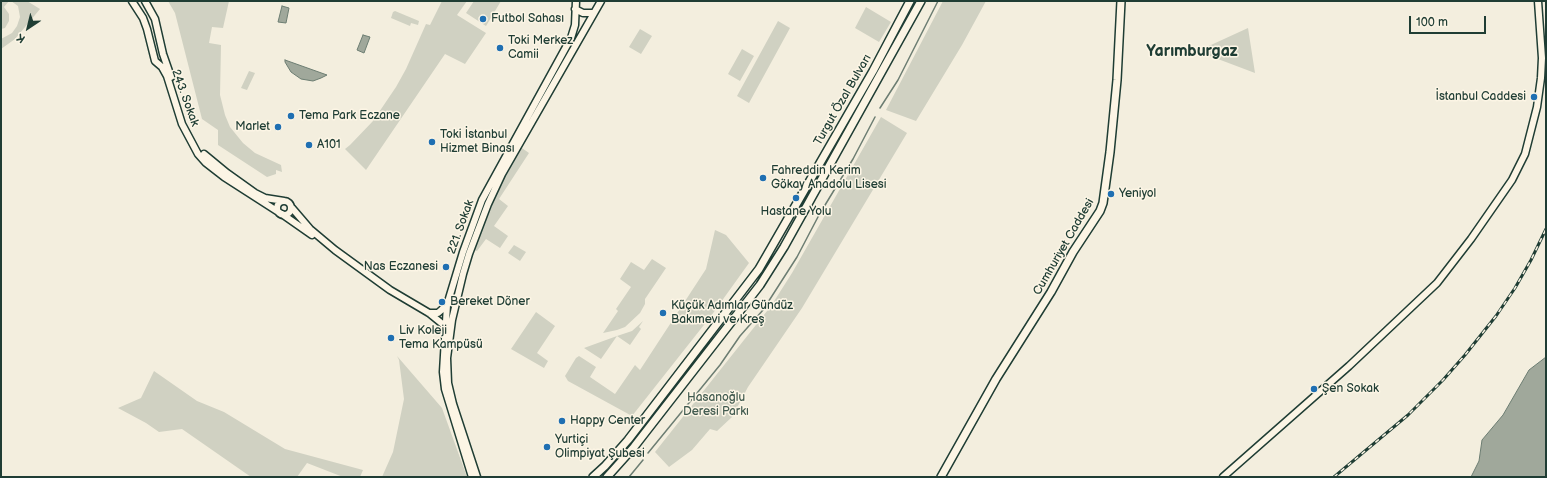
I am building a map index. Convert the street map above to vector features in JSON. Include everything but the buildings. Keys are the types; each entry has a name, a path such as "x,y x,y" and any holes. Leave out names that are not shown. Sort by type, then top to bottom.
{"main road":[{"name":"Turgut Özal Bulvarı","path":"593,477 628,440 759,269 873,71 910,1"},
{"name":"Turgut Özal Bulvarı","path":"607,477 634,447 760,285 784,247 921,1"},
{"name":"Cumhuriyet Caddesi","path":"941,477 996,379 1041,309 1073,252 1100,211 1103,203 1110,152 1117,80 1121,1"},
{"path":"628,440 634,447"}],"street":[{"name":"243. Sokak","path":"132,1 145,24 155,61 162,67 167,76 182,124 198,154 206,163 224,177 335,250"},
{"name":"243. Sokak","path":"146,1 158,27 163,54 186,126 203,153 222,170 256,193 265,198 284,200"},
{"name":"221. Sokak","path":"472,477 445,389 443,372 447,305 463,252 482,200 571,38 575,26 576,1"},
{"path":"1223,477 1349,366 1437,282 1471,239 1512,180 1524,154 1537,107 1542,58 1538,1"},
{"name":"221. Sokak","path":"477,477 453,404 448,383 447,358 452,320 463,274 488,204 502,174 600,2"},
{"path":"575,8 583,14 594,13"},
{"path":"284,200 289,202 292,208 288,213 281,214 278,209 278,204 284,200"},
{"name":"243. Sokak","path":"292,208 310,229 335,250 390,290 428,313 445,326"},
{"path":"428,313 438,313 447,305"}],"green space":[{"path":"1,1 9,1 4,7 9,14 9,21 5,28 1,29"},
{"path":"11,1 27,1 40,9 15,39 1,49 1,39 12,33 17,26 20,17 18,6"},
{"path":"168,1 229,1 223,28 212,27 209,43 221,45 220,95 225,115 230,127 243,143 255,153 281,165 282,172 276,170 276,174 267,177 218,145 218,130 202,119 175,13"},
{"path":"442,1 467,1 457,15 486,33 465,64 445,54 366,170 345,149 373,121 396,87 406,69 426,24 430,25"},
{"name":"Futbol Sahası","path":"474,1 501,1 486,26 466,13"},
{"path":"943,1 986,1 962,45 916,121 886,110"},
{"path":"866,7 891,22 879,42 855,28"},
{"path":"395,11 419,21 418,25 411,23 410,26 391,18 393,12"},
{"path":"778,21 790,28 749,103 737,96"},
{"path":"1248,28 1255,73 1202,53 1200,50"},
{"path":"640,29 652,36 641,54 629,47"},
{"path":"742,49 754,56 740,81 728,74"},
{"path":"249,71 255,73 247,90 241,88"},
{"name":"Hasanoğlu Deresi Parkı","path":"881,117 907,133 802,308 748,387 732,417 717,431 710,429 692,450 669,467 655,452 771,306 792,273"},
{"path":"519,146 529,153 499,199 508,206 494,226 508,236 500,248 486,239 477,251 474,250 489,211"},
{"path":"715,230 726,235 749,263 711,316 632,416 568,381 565,376 576,358 579,356 596,367 590,377 615,394 635,365 640,370 706,269"},
{"path":"514,245 526,252 520,261 508,253"},
{"path":"652,259 666,268 645,299 645,304 640,313 625,327 603,333 618,311 616,309 631,287 620,279 631,262 644,270"},
{"path":"536,312 555,326 537,353 548,361 544,368 511,349"},
{"path":"643,321 639,327 641,329 630,345 617,336 632,331"},
{"path":"617,336 601,359 584,348"},
{"path":"397,356 442,408 467,477 382,477 393,452 404,399 399,360"},
{"path":"154,371 197,401 224,412 285,449 363,470 360,477 343,477 307,463 297,477 251,477 182,429 159,432 118,408 141,398"}],"shaded area":[{"path":"282,6 289,8 286,23 278,22"},
{"path":"363,35 370,37 364,53 357,50"},
{"path":"285,60 327,75 313,81 301,79 291,72"},
{"path":"1546,357 1546,477 1471,477 1479,461 1482,440 1503,415 1529,370"}],"waterway":[{"path":"880,108 898,80 938,1"},
{"path":"648,453 720,365 740,336 763,310 797,257 819,215 853,159 875,117"},
{"path":"629,477 643,460"}],"railway":[{"path":"1334,477 1408,415 1443,380 1465,355 1496,316 1515,288 1546,229"}],"place":[{"name":"Futbol Sahası","path":"483,19"},
{"name":"Toki Merkez Camii","path":"500,48"},
{"name":"İstanbul Caddesi","path":"1534,97"},
{"name":"Tema Park Eczane","path":"291,116"},
{"name":"Marlet","path":"278,127"},
{"name":"Toki İstanbul Hizmet Binası","path":"432,142"},
{"name":"A101","path":"309,145"},
{"name":"Fahreddin Kerim Gökay Anadolu Lisesi","path":"763,178"},
{"name":"Yeniyol","path":"1111,194"},
{"name":"Hastane Yolu","path":"796,198"},
{"name":"Nas Eczanesi","path":"446,267"},
{"name":"Bereket Döner","path":"442,302"},
{"name":"Küçük Adımlar Gündüz Bakımevi ve Kreş","path":"663,313"},
{"name":"Liv Koleji Tema Kampüsü","path":"391,338"},
{"name":"Şen Sokak","path":"1314,389"},
{"name":"Happy Center","path":"562,421"},
{"name":"Yurtiçi Olimpiyat Şubesi","path":"547,447"}],"district":[{"name":"Yarımburgaz","path":"1192,52"}]}
